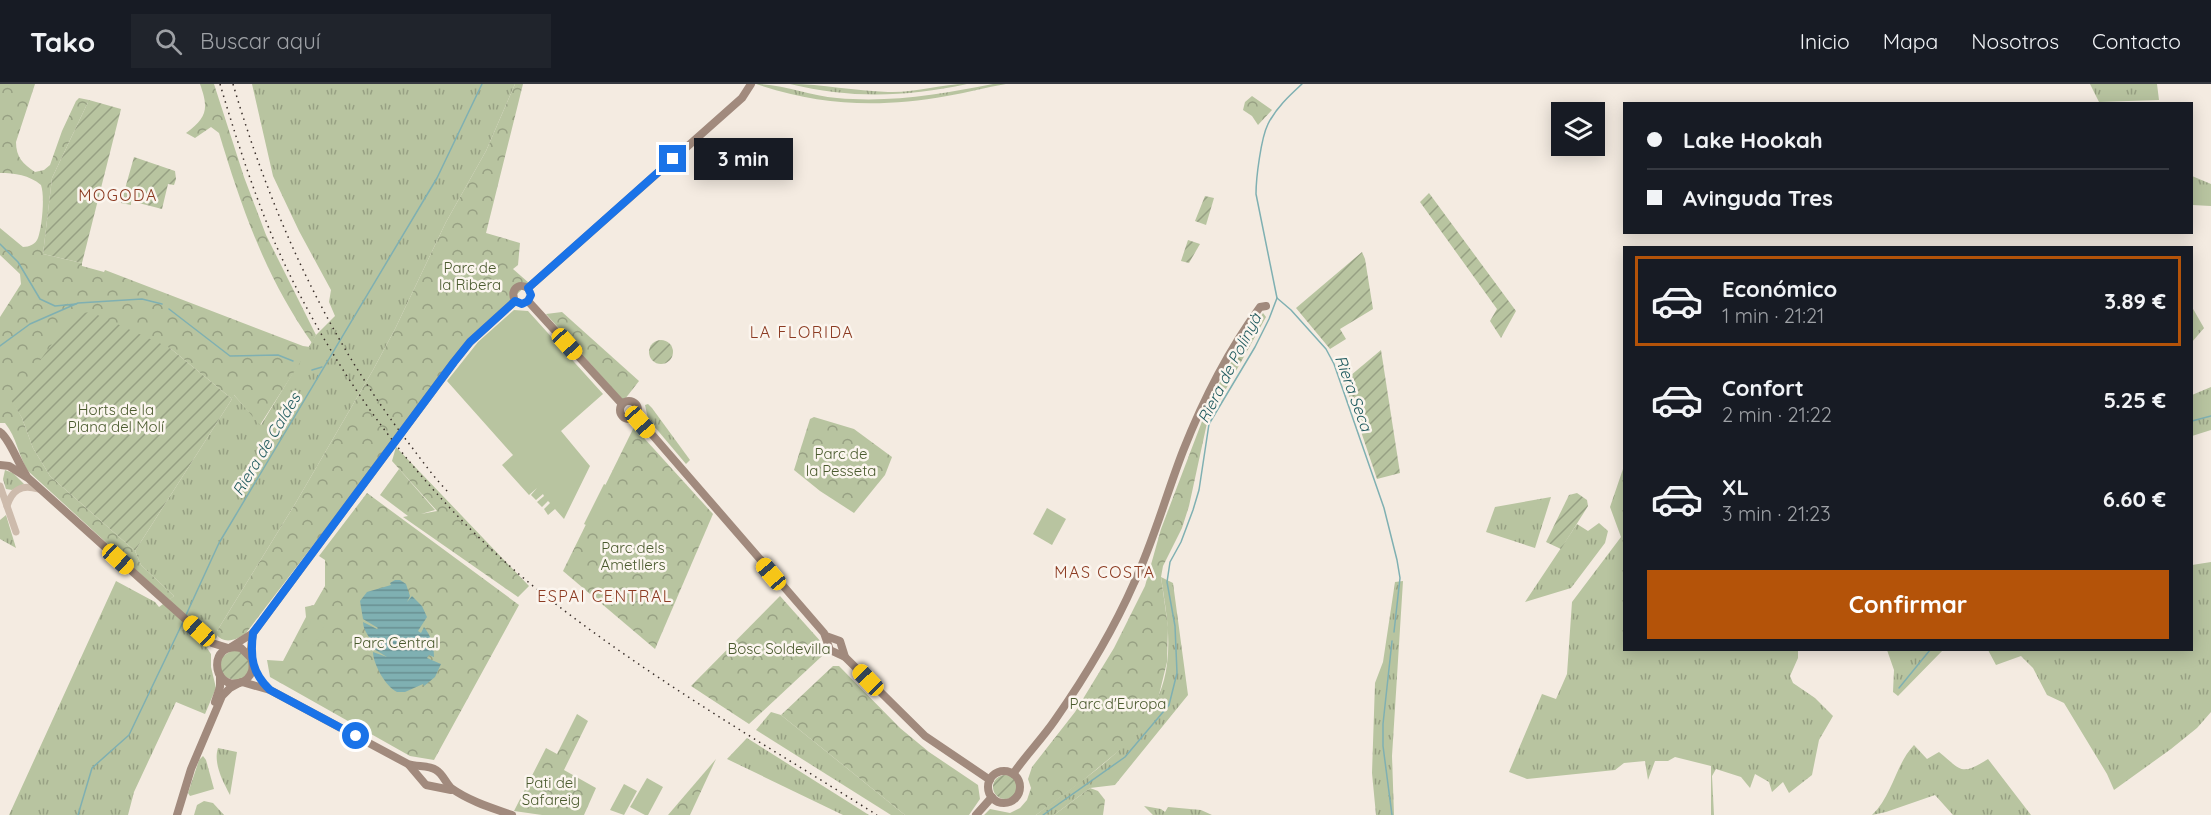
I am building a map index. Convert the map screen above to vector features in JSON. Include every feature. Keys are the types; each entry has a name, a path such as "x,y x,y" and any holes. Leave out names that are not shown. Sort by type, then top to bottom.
{"main road":[{"path":"733,104 746,84"},
{"path":"528,288 742,98 751,84"},
{"path":"524,285 531,295 528,301 522,304 515,301 512,296 513,290 524,285"},
{"path":"172,815 186,770 220,687 217,667 223,652 253,633 454,362 470,342 515,301"},
{"path":"528,301 622,404 628,400 634,402 639,409 636,416 830,640 830,650 841,653 925,736 990,780"},
{"path":"1013,774 1054,720 1099,652 1135,581 1156,532 1183,451 1210,389 1260,307 1266,306"},
{"path":"0,432 6,436 28,478"},
{"path":"1,466 8,458 11,448"},
{"path":"1,466 12,468 28,478 212,643 230,648 241,648 252,658"},
{"path":"253,633 253,668 270,690"},
{"path":"212,643 218,660"},
{"path":"177,815 202,742 222,696 230,688 248,678 253,668"},
{"path":"220,676 228,682 270,690 420,771 437,770 442,784 479,803 513,815"},
{"path":"420,771 421,781 426,785 433,788 442,784"},
{"path":"999,772 1013,774 1019,782 1020,790 1017,796 1012,801 998,802 989,791 990,780 999,772"},
{"path":"976,815 992,797"}],"street":[{"path":"0,486 16,532"},
{"path":"7,506 12,494 19,488 28,487 41,490"}],"green space":[{"path":"0,84 35,84 16,142 21,160 35,172 44,170 50,165 76,101 79,98 89,100 52,178 43,254 82,263 82,266 104,272 105,270 310,347 260,425 234,395 232,399 170,348 12,400 22,418 33,448 50,476 135,551 141,565 174,596 169,600 28,471 9,429 5,423 0,423 0,317 21,284 20,274 0,255 0,228 23,247 32,245 39,233 43,204 41,185 22,175 0,173"},
{"path":"200,84 214,84 244,177 266,235 316,335 312,343 281,293 256,241 219,133 211,127 195,138 186,133 198,122 204,112 205,100"},
{"path":"252,84 515,84 486,151 446,222 373,370 217,631 217,637 207,648 211,654 211,667 216,688 205,714 176,702 134,792 128,815 9,815 116,581 155,602 159,607 174,596 141,565 135,551 233,394 261,425 316,335 335,316 329,302 331,290 273,176"},
{"name":"Parc de la Ribera","path":"515,84 523,84 486,233 520,243 518,265 513,269 529,283 476,332 246,633 235,639 227,640 219,637 216,634 217,631 295,504 395,329 446,222 486,151"},
{"path":"756,84 827,97 877,99 916,97 993,84 1006,84 922,100 851,103 804,97"},
{"path":"790,84 888,92 967,84 901,94 857,94"},
{"path":"2090,84 2157,84 2159,100 2099,102"},
{"path":"1252,96 1272,110 1258,125 1252,116 1243,110 1245,102"},
{"path":"89,100 121,109 82,263 43,254 52,178"},
{"path":"134,157 175,171 174,185 168,184 162,209 131,201 131,205 121,203"},
{"path":"2193,176 2211,184 2211,206 2193,205"},
{"path":"1429,193 1516,311 1501,338 1490,321 1497,309 1420,202"},
{"path":"1205,196 1214,198 1206,225 1195,221"},
{"path":"1188,240 1200,244 1189,263 1181,261"},
{"path":"1362,252 1373,309 1340,329 1346,339 1330,349 1296,308"},
{"path":"2193,309 2204,328 2193,341"},
{"path":"514,310 528,311 603,394 561,431 590,466 564,519 555,509 548,515 544,509 550,503 548,501 542,507 537,502 544,496 543,494 536,500 531,495 537,488 529,495 502,465 513,455 447,381 478,342"},
{"name":"Horts de la Plana del Molí","path":"91,312 170,348 232,399 135,551 50,476 33,448 22,418 11,400 74,314"},
{"path":"562,312 639,381 625,399 622,399 546,314"},
{"name":"Parc d'Europa","path":"1263,313 1266,317 1207,423 1189,506 1182,528 1163,566 1161,577 1168,627 1167,662 1158,699 1146,721 1127,744 1036,815 984,815 990,809 1010,813 1020,808 1027,800 1031,788 1028,779 1032,767 1075,712 1114,648 1145,586 1161,529 1209,403 1225,372"},
{"path":"656,340 666,340 673,347 673,357 666,364 656,364 649,357 649,347"},
{"path":"1381,350 1400,473 1377,479 1344,381"},
{"path":"2211,387 2211,430 2193,436 2193,395"},
{"path":"648,404 690,460 686,464 648,419 645,405"},
{"name":"Parc de la Pesseta","path":"814,417 854,429 892,457 885,475 854,513 820,491 794,470 810,419"},
{"name":"Parc dels Ametllers","path":"634,427 713,514 655,649 563,571"},
{"path":"396,447 529,586 518,597 403,517 408,516 380,495 399,469 435,510 421,514 437,511 392,461"},
{"path":"1623,469 1623,651 1798,651 1798,658 1790,676 1793,683 1815,698 1833,716 1819,740 1812,775 1789,793 1783,782 1772,792 1769,782 1755,774 1750,788 1741,777 1716,769 1712,776 1714,815 1711,815 1711,766 1675,757 1668,761 1655,761 1648,780 1645,761 1624,763 1615,770 1527,779 1509,772 1542,694 1556,699 1567,674 1572,602 1621,537 1610,507"},
{"path":"5,470 13,473 24,484 12,490 6,489 3,479"},
{"path":"604,484 611,488 592,528 584,524"},
{"name":"Parc Central","path":"367,493 519,605 434,760 410,756 270,677 267,660 283,661 306,617 305,607 314,605 325,586 325,560 319,556"},
{"path":"1577,493 1587,500 1588,506 1561,549 1546,542 1569,495"},
{"path":"1551,497 1535,548 1486,532 1495,507"},
{"path":"1047,508 1066,519 1052,545 1033,534"},
{"path":"6,515 16,548 0,539 0,520"},
{"path":"1599,523 1608,531 1605,543 1571,588 1525,602 1577,524 1588,531"},
{"path":"2211,562 2211,712 2197,728 2171,749 2114,790 2107,774 2064,703 2047,695 2033,668 2021,656 1996,665 1989,651 2193,651 2193,565"},
{"path":"1161,577 1173,583 1188,695 1115,785 1090,788 1054,815 1036,815 1118,751 1136,733 1150,712 1161,690 1168,653 1167,620"},
{"path":"1403,581 1392,756 1394,815 1376,815 1372,773 1375,683 1383,662 1395,582"},
{"name":"Bosc Soldevilla","path":"780,596 822,643 822,656 749,724 691,686"},
{"path":"313,618 325,624 314,645 302,638"},
{"path":"236,647 253,664 242,682 220,676 218,660"},
{"path":"1887,651 1942,651 1898,696 1893,692 1894,670"},
{"path":"833,666 839,666 900,728 929,752 978,785 980,799 969,815 905,815 781,715"},
{"path":"771,712 781,715 905,815 891,815 756,730"},
{"name":"Pati del Safareig","path":"577,714 588,721 564,770 596,788 584,815 542,815 514,811 546,748 557,754"},
{"path":"747,738 869,815 843,815 727,759"},
{"path":"1914,745 1927,759 1939,752 1962,769 1972,768 1988,759 2031,815 1953,815 1935,795 1872,815 1885,798 1902,762"},
{"path":"218,748 237,752 230,795 218,766"},
{"path":"203,756 214,789 190,796 188,793 199,760"},
{"path":"716,759 690,815 668,815"},
{"path":"1005,775 1010,776 1016,782 1016,792 1010,798 1005,799 1000,798 994,792 993,787 994,782 1000,776"},
{"path":"647,778 663,787 648,815 645,815 630,807"},
{"path":"624,784 637,791 624,815 610,810"},
{"path":"1090,788 1098,791 1105,800 1103,815 1054,815"},
{"path":"204,801 213,803 224,815 194,815 197,805"},
{"path":"1144,806 1165,812 1168,807 1201,810 1212,815 1153,815"}],"water":[{"path":"395,580 406,584 410,596 407,602 412,596 422,606 427,617 418,631 421,633 424,627 432,641 434,657 429,655 427,658 441,664 435,677 424,686 423,684 405,692 397,692 393,689 378,669 373,652 387,657 374,649 364,629 363,622 378,628 363,619 360,601 367,592 391,585 390,583"}],"waterway":[{"name":"Riera de Caldes","path":"186,615 219,543 437,178 482,84"},
{"name":"Riera Seca","path":"1302,84 1279,107 1268,124 1259,158 1256,194 1277,298 1326,349 1334,364 1384,508 1400,578 1394,632"},
{"path":"0,244 18,262 40,299 55,306 76,304"},
{"name":"Riera de Polinyà","path":"1043,815 1125,757 1169,705 1177,673 1175,626 1167,582 1170,562 1181,542 1199,490 1209,424 1255,347 1277,298"},
{"path":"0,346 30,324 78,303 142,299 162,304"},
{"path":"169,309 230,356 278,355 293,361"},
{"path":"312,370 322,367"},
{"path":"2193,421 2211,416"},
{"name":"Riera de Caldes","path":"78,815 92,768 129,735 183,622"},
{"name":"Riera Seca","path":"1392,641 1383,724 1383,746 1392,815"},
{"path":"1899,688 1929,651"}],"railway":[{"path":"220,84 259,204 300,295 328,346 359,395 431,487 470,529 512,568 595,634 714,714 877,815"},
{"path":"233,84 248,132 283,225 326,315 378,400 438,482 450,494"}],"district":[{"name":"MOGODA","path":"118,195"},
{"name":"LA FLORIDA","path":"802,332"},
{"name":"MAS COSTA","path":"1105,572"},
{"name":"ESPAI CENTRAL","path":"605,596"}],"route":[{"path":"356,736 270,690 253,668 251,646 253,633 470,342 515,301 522,304 528,301 531,295 528,288 673,159"}]}
